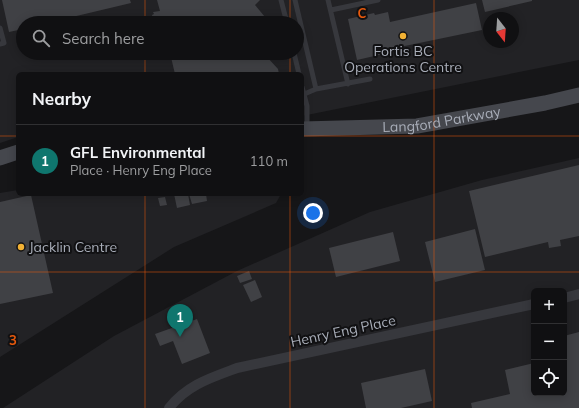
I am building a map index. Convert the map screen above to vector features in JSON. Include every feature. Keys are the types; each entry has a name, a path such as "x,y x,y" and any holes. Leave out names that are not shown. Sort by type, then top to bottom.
{"main road":[{"name":"Langford Parkway","path":"304,129 417,126 545,103 579,95"},
{"path":"0,158 16,153"}],"street":[{"path":"567,297 579,294"},
{"name":"Henry Eng Place","path":"168,408 178,397 203,380 237,368 531,305"}],"lane":[{"path":"281,0 285,16"},
{"path":"295,0 299,16"},
{"path":"328,0 348,84"},
{"path":"331,10 378,0"},
{"path":"0,28 4,43 0,44"},
{"path":"304,38 316,89"},
{"path":"296,60 299,72"},
{"path":"304,94 316,89 370,79"},
{"path":"304,97 307,106 304,129"}],"shaded area":[{"path":"0,0 579,0 579,60 304,116 304,72 16,72 16,138 0,143"},
{"path":"579,158 579,408 3,408 114,336 237,271 370,212 482,180"},
{"path":"16,190 16,196 280,196 276,203 174,247 0,357 0,193"}],"building":[{"path":"2,0 130,0 131,3 76,16 16,16 16,30 9,32"},
{"path":"157,0 260,0 255,5 264,16 152,16 154,14 153,12 160,11"},
{"path":"482,0 532,0 532,1 485,12"},
{"name":"Fortis BC Operations Centre","path":"476,3 482,30 395,48 396,51 357,60 348,19 374,13 375,15 388,12 390,22"},
{"path":"172,60 270,60 278,69 279,72 175,72"},
{"path":"579,165 579,236 560,240 561,246 549,248 548,242 485,257 469,191"},
{"name":"Jacklin Centre","path":"31,196 53,293 0,304 0,202"},
{"path":"174,196 188,196 190,205 177,208"},
{"path":"190,196 206,196 207,201 192,204"},
{"path":"165,197 167,205 160,206 158,198"},
{"path":"475,229 485,270 435,282 425,242"},
{"path":"393,232 400,261 336,277 329,248"},
{"path":"249,271 252,279 240,283 237,276"},
{"path":"255,280 262,297 251,302 243,285"},
{"path":"197,319 210,353 182,364 173,341 160,346 155,334"},
{"path":"579,332 579,408 472,408 471,403 510,394 505,370 531,364 531,396 567,396 567,335"},
{"path":"425,369 432,401 401,408 366,408 361,383"}],"place":[{"name":"Fortis BC Operations Centre","path":"403,36"},
{"name":"Jacklin Centre","path":"21,247"},
{"name":"GFL Environmental","path":"180,337"}]}
